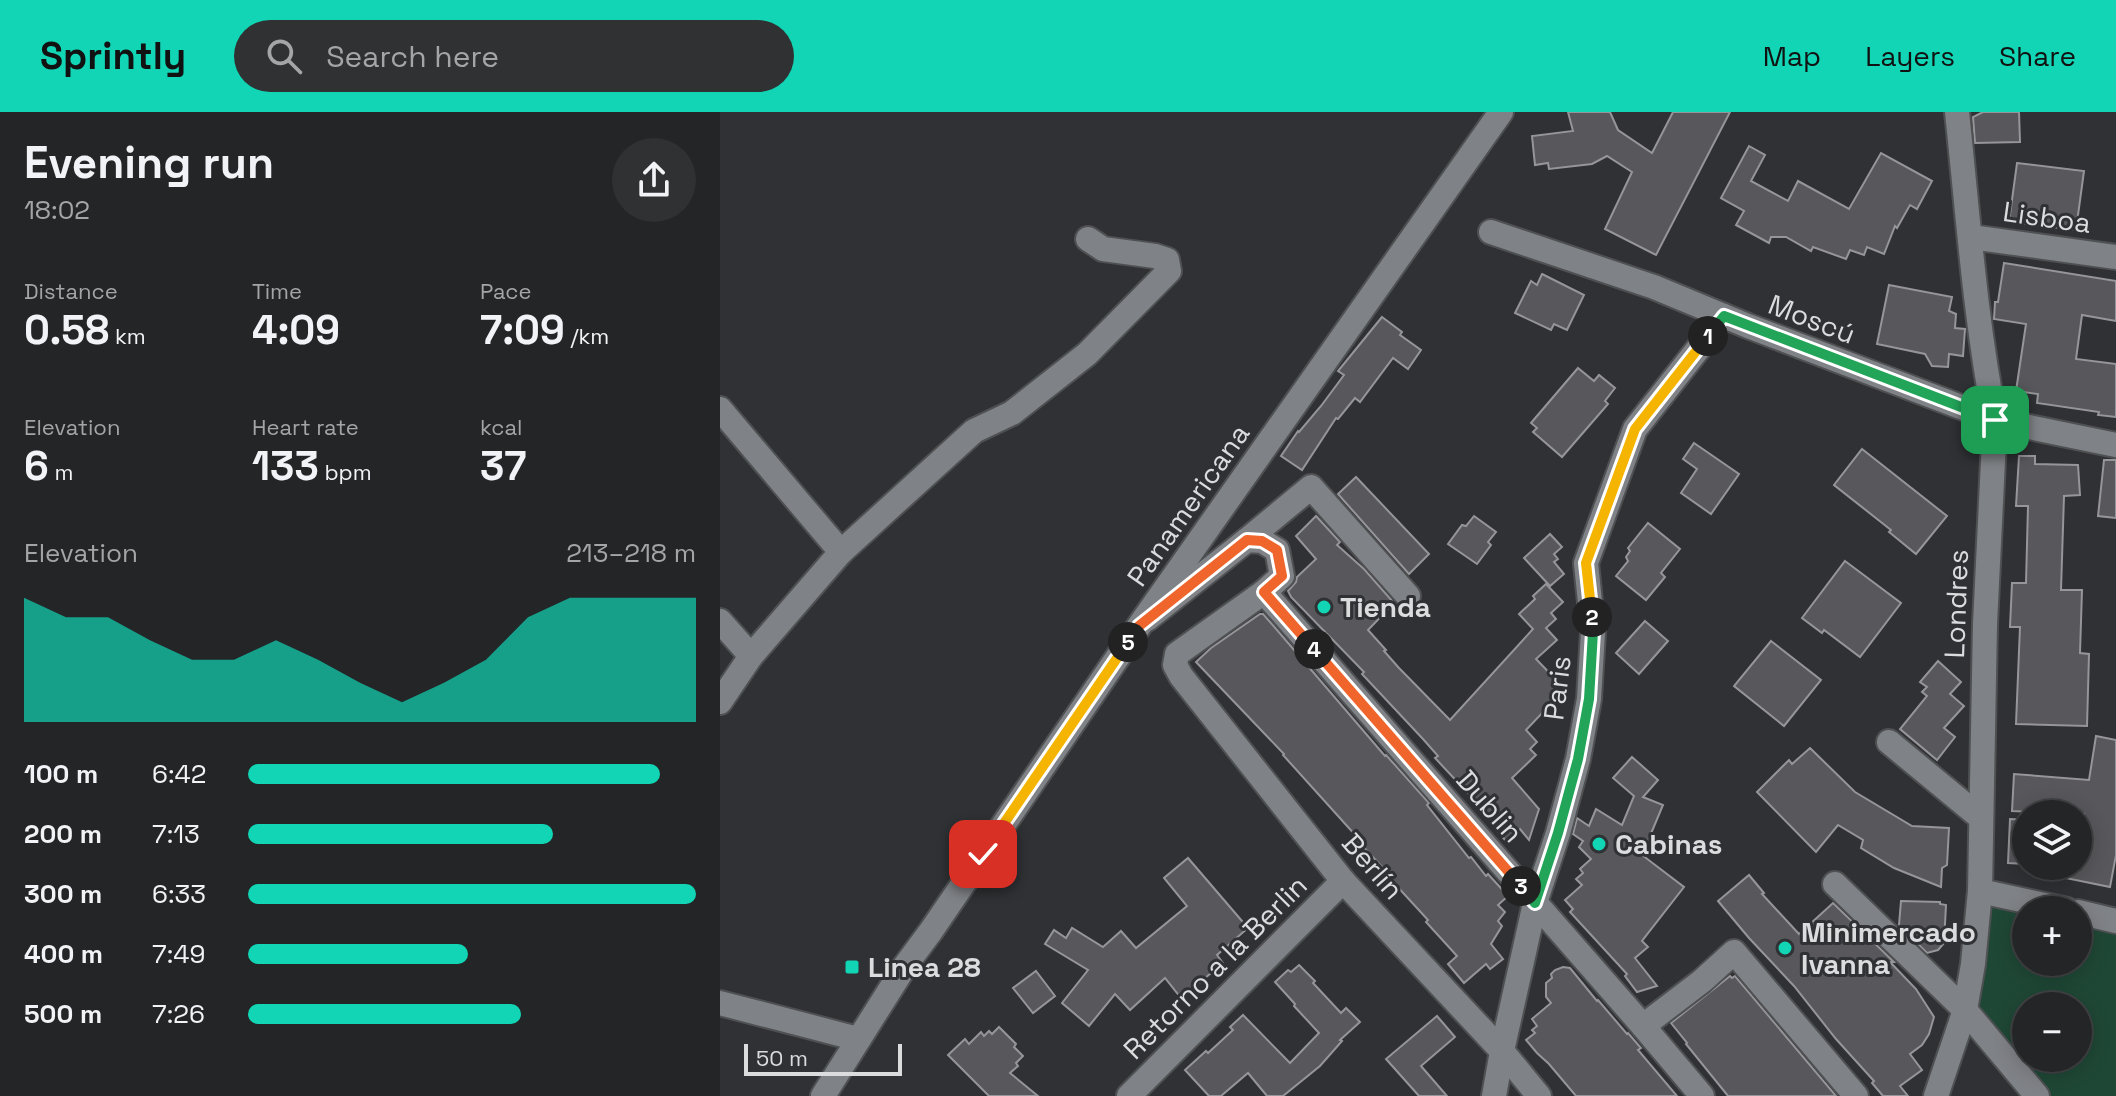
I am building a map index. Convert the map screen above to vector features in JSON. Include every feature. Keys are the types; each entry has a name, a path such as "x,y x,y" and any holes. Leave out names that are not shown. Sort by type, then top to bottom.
{"street":[{"name":"Panamericana","path":"823,1096 905,966 1139,626 1501,112"},
{"name":"Londres","path":"1936,1096 1965,1010 1980,891 1985,624 1995,420 1988,388 1957,112"},
{"name":"Moscú","path":"1491,232 1654,287 1995,420 2116,445"},
{"name":"Lisboa","path":"1971,237 2116,257"},
{"path":"720,702 751,656 841,552 974,431 1012,413 1087,354 1169,271 1167,260 1103,249 1088,239"},
{"name":"Paris","path":"1494,1096 1535,903 1574,773 1589,699 1593,632 1586,563 1635,429 1724,316"},
{"path":"720,409 841,552"},
{"path":"1139,626 1311,487 1408,596"},
{"path":"1247,540 1262,541 1277,550 1282,576 1264,592"},
{"name":"Dublin","path":"1264,592 1702,1096"},
{"name":"Berlín","path":"1264,592 1177,654 1175,665 1181,676 1343,881 1502,1051 1539,1096"},
{"path":"720,621 751,656"},
{"path":"1889,742 1981,818"},
{"name":"Retorno a la Berlin","path":"1129,1096 1343,881"},
{"path":"1835,884 1965,1010 2037,1096"},
{"path":"1980,891 2012,898"},
{"path":"2092,915 2116,921"},
{"path":"1643,1026 1734,952 1856,1096"},
{"path":"720,1003 858,1039"}],"green space":[{"path":"1988,898 2012,906 2012,976 2092,976 2092,922 2116,927 2116,1096 2046,1096 2026,1072 2092,1072 2092,992 2012,992 2012,1055 1975,1011"}],"building":[{"path":"1568,112 1610,112 1618,130 1652,153 1673,112 1730,112 1656,255 1605,229 1632,172 1607,156 1592,164 1549,169 1548,163 1535,165 1532,136 1573,131"},
{"path":"1983,112 2019,112 2020,142 1975,143 1973,117"},
{"path":"1749,146 1765,155 1751,181 1788,201 1798,181 1849,209 1881,153 1932,181 1917,209 1910,205 1897,228 1895,226 1884,254 1867,247 1864,255 1850,250 1846,259 1813,247 1811,251 1786,237 1771,237 1769,243 1736,225 1744,211 1721,198"},
{"path":"2017,163 2084,171 2076,230 2009,222"},
{"path":"2004,263 2116,281 2116,321 2082,315 2076,359 2116,364 2116,417 2037,403 2038,394 2016,391 2026,324 1994,319"},
{"path":"1542,274 1584,295 1567,330 1554,324 1551,330 1515,313 1531,281 1537,285"},
{"path":"1889,285 1952,297 1949,311 1956,314 1955,328 1965,329 1963,356 1949,354 1948,367 1932,366 1925,354 1877,344"},
{"path":"1382,317 1421,350 1408,369 1393,358 1360,402 1355,398 1336,418 1302,470 1281,456 1344,375 1338,371"},
{"path":"1578,368 1594,381 1599,375 1615,388 1605,401 1608,404 1562,457 1533,432 1537,428 1531,423"},
{"path":"1694,443 1739,474 1711,514 1681,493 1697,469 1683,459"},
{"path":"1862,449 1947,516 1916,554 1834,485"},
{"path":"2019,456 2035,456 2035,464 2078,465 2080,495 2064,496 2061,590 2082,590 2080,653 2089,654 2087,726 2016,724 2020,627 2010,627 2012,583 2026,583 2028,506 2016,506"},
{"path":"2104,460 2116,460 2116,518 2098,516"},
{"path":"1356,477 1429,554 1409,574 1338,494"},
{"path":"1316,516 1340,542 1337,545 1364,569 1394,603 1368,630 1399,668 1450,720 1533,629 1519,614 1535,599 1533,596 1546,584 1563,602 1551,613 1556,619 1546,628 1557,640 1536,659 1565,689 1526,730 1537,742 1530,749 1536,755 1512,778 1539,809 1529,840 1520,829 1506,841 1491,824 1494,821 1435,758 1438,756 1362,674 1364,672 1291,597 1288,591 1297,577 1316,559 1296,536"},
{"path":"1474,516 1496,532 1477,564 1448,544 1462,525 1466,526"},
{"path":"1648,523 1680,549 1661,573 1665,577 1646,600 1616,576 1628,561 1628,548"},
{"path":"1550,534 1562,547 1554,554 1558,559 1554,562 1564,574 1550,586 1524,558"},
{"path":"1845,561 1901,603 1860,657 1802,618"},
{"path":"1260,614 1429,803 1427,805 1469,858 1508,896 1498,905 1505,912 1498,921 1502,926 1491,944 1503,959 1490,969 1486,964 1464,983 1448,964 1457,956 1426,922 1428,920 1284,754 1196,662"},
{"path":"1645,621 1668,641 1639,674 1616,653"},
{"path":"1771,641 1821,680 1784,726 1734,686"},
{"path":"1938,661 1961,682 1950,694 1964,706 1944,728 1955,737 1937,760 1900,729 1927,696 1922,692 1927,687 1920,682"},
{"path":"2096,736 2116,740 2116,855 2110,887 2076,880 2092,880 2092,800 2013,800 2014,774 2089,780"},
{"path":"1810,748 1855,792 1912,826 1949,828 1947,865 1942,868 1941,887 1894,868 1861,848 1863,840 1838,825 1816,852 1757,792 1789,760 1792,764"},
{"path":"1632,757 1658,780 1643,797 1663,805 1642,855 1684,887 1642,941 1648,947 1635,958 1657,986 1637,992 1625,976 1627,974 1570,912 1573,909 1565,900 1582,885 1576,879 1583,873 1580,869 1591,859 1579,847 1583,841 1573,834 1577,818 1589,826 1596,809 1622,825 1634,796 1613,778"},
{"path":"2010,819 2012,819 2012,863 2008,863"},
{"path":"1188,858 1248,928 1217,955 1223,963 1181,998 1165,978 1130,1010 1115,994 1089,1026 1062,1003 1088,970 1045,944 1054,930 1066,938 1072,928 1103,947 1121,931 1136,948 1187,906 1164,878"},
{"path":"1749,875 1799,934 1833,903 1894,962 1890,962 1916,989 1934,1017 1922,1045 1910,1054 1922,1070 1900,1086 1908,1096 1883,1096 1872,1083 1874,1081 1794,986 1718,901"},
{"path":"1901,901 1940,902 1946,905 1944,943 1938,950 1927,953 1899,925"},
{"path":"1299,965 1341,1013 1346,1008 1360,1022 1340,1040 1320,1066 1283,1096 1267,1096 1248,1073 1221,1096 1209,1096 1185,1070 1233,1030 1230,1027 1243,1015 1290,1063 1319,1033 1275,982"},
{"path":"1570,968 1628,1033 1641,1048 1638,1050 1677,1096 1576,1096 1537,1053 1526,1040 1535,1033 1532,1030 1537,1026 1532,1019 1551,1003 1546,997 1546,983 1555,970"},
{"path":"1036,971 1055,996 1033,1013 1013,988"},
{"path":"1730,976 1735,976 1836,1096 1728,1096 1671,1023"},
{"path":"1437,1016 1455,1037 1421,1066 1447,1096 1419,1096 1386,1059"},
{"path":"999,1027 1023,1056 1010,1073 1038,1096 989,1096 948,1055 965,1039 969,1044 981,1032 984,1036 989,1031 992,1034"}],"place":[{"name":"Tienda","path":"1324,607"},
{"name":"Cabinas","path":"1599,844"},
{"name":"Minimercado Ivanna","path":"1785,948"},
{"name":"Linea 28","path":"852,967"}],"route":[{"path":"983,854 1139,626 1247,540 1262,541 1277,550 1282,576 1264,592 1535,903 1578,759 1589,699 1593,632 1586,563 1635,429 1724,316 1995,420"}]}
